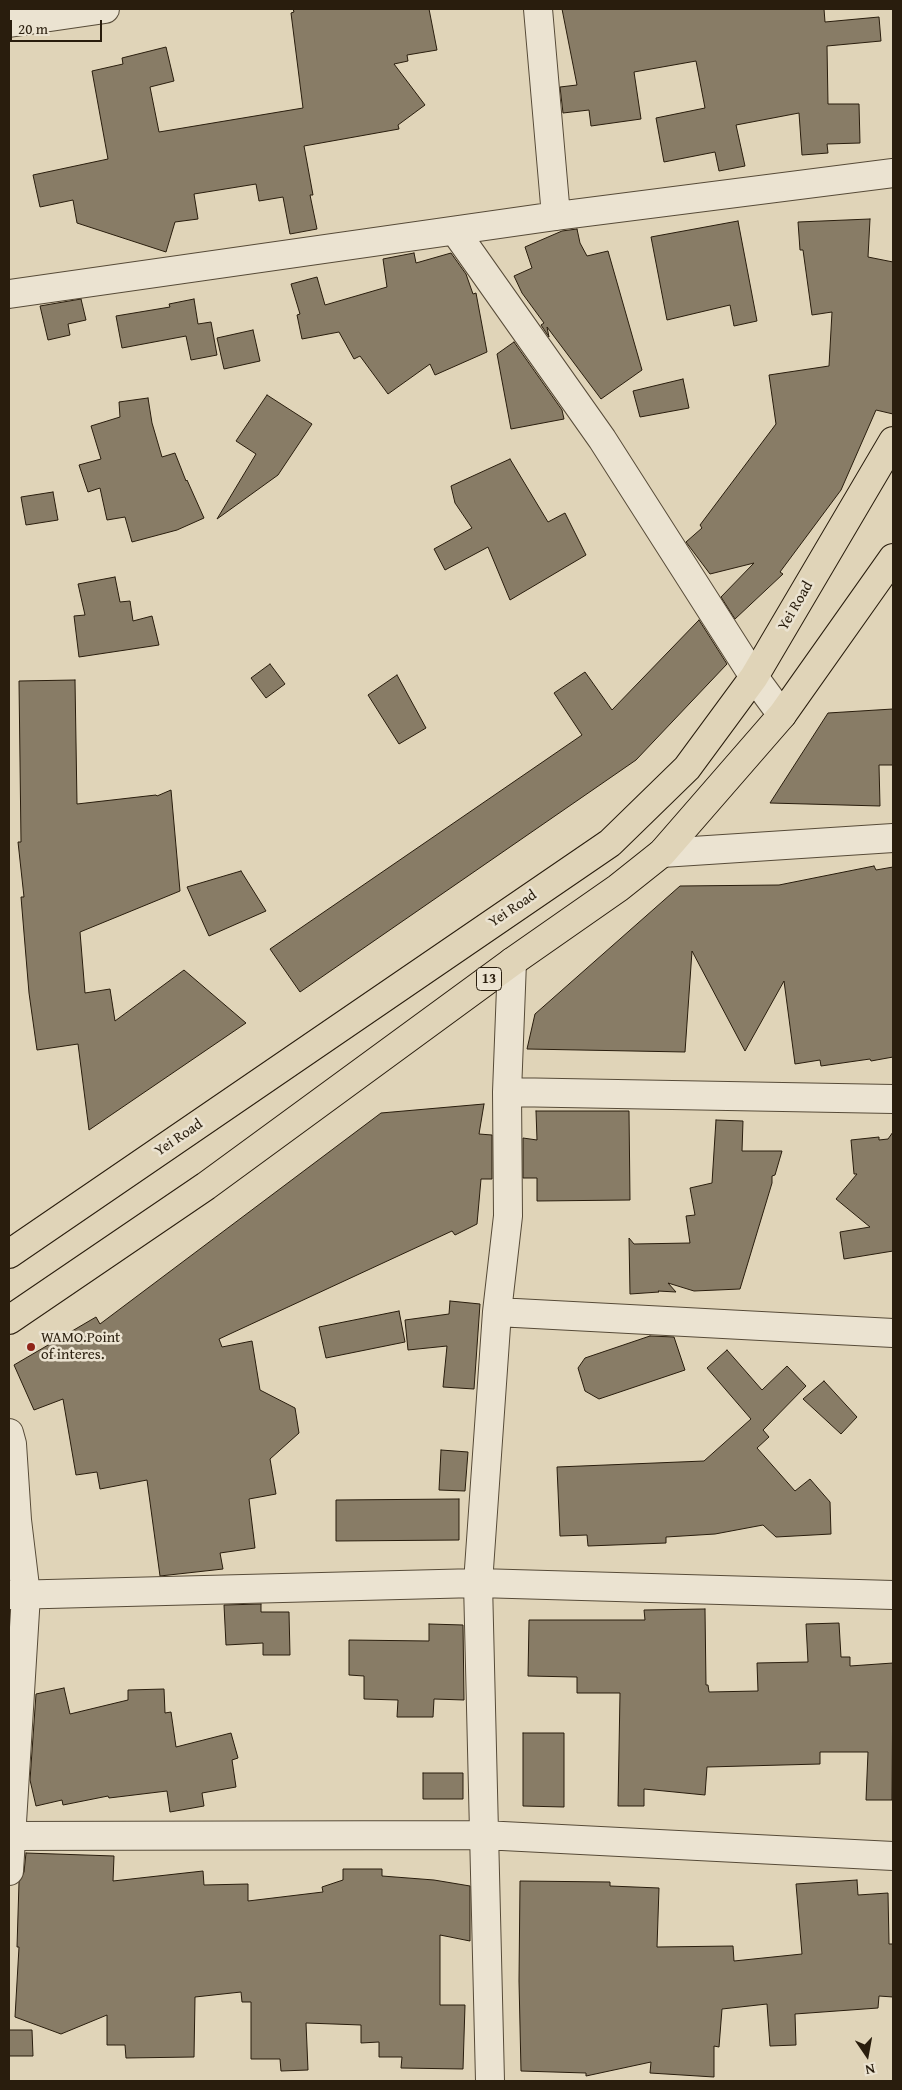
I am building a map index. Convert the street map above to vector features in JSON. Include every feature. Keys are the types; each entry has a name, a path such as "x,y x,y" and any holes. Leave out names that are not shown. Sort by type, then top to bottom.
{"main road":[{"name":"Yei Road","path":"9,1254 610,843 687,768 754,678 893,441"},
{"name":"13","path":"9,1320 206,1186 512,962 618,888 662,853 782,715 893,558"}],"street":[{"path":"9,23 104,9"},
{"path":"538,9 556,216"},
{"path":"9,294 556,216 893,173"},
{"path":"455,231 602,439 754,678 782,715"},
{"path":"662,853 893,838"},
{"path":"490,2081 478,1583 497,1312 508,1216 507,1092 512,962"},
{"path":"507,1092 893,1099"},
{"path":"497,1312 893,1333"},
{"path":"9,1433 12,1444 17,1520 17,1595 9,1871"},
{"path":"17,1595 478,1583 893,1595"},
{"path":"10,1836 483,1835 893,1856"}],"building":[{"path":"293,9 429,9 437,50 407,55 408,61 394,64 425,105 398,125 399,129 304,146 313,195 310,195 317,229 290,234 283,197 259,201 256,184 194,194 198,219 175,222 166,252 77,223 73,200 40,207 33,175 108,159 92,71 123,64 122,58 166,47 174,81 150,87 159,132 303,108 291,13 294,12"},
{"path":"562,9 824,9 825,22 879,17 881,41 827,46 828,104 859,104 860,143 827,144 828,153 802,155 799,113 736,125 745,166 719,171 715,152 664,162 656,118 705,108 696,61 634,72 641,119 591,126 589,110 563,113 560,87 577,85"},
{"path":"870,219 868,257 893,262 893,414 876,410 841,490 780,572 783,574 735,619 721,597 754,563 710,574 686,542 702,528 700,525 776,424 769,375 829,366 832,312 812,315 803,250 800,250 798,222"},
{"path":"738,221 757,321 734,326 730,305 667,320 651,237"},
{"path":"577,229 580,243 587,256 608,251 642,370 601,399 547,327 549,337 541,325 544,323 522,293 514,276 532,268 525,247 562,231"},
{"path":"414,253 416,263 451,253 466,274 473,294 476,293 487,352 435,375 430,364 388,394 360,356 354,359 339,332 302,339 297,315 300,314 291,284 317,277 325,305 387,287 383,259"},
{"path":"81,299 86,320 68,324 70,335 48,340 40,306"},
{"path":"194,299 198,324 211,322 217,355 191,360 186,336 122,348 116,316 170,307 169,304"},
{"path":"253,330 260,361 224,369 217,338"},
{"path":"514,342 562,410 564,419 511,429 497,354"},
{"path":"683,379 689,408 640,417 633,391"},
{"path":"267,395 312,424 278,475 217,519 256,454 236,441"},
{"path":"148,398 152,423 162,457 175,453 204,518 177,530 132,542 125,517 107,520 100,488 88,492 79,465 101,459 91,426 120,417 119,402"},
{"path":"510,459 548,522 565,513 586,555 510,600 488,547 445,570 434,549 472,528 455,503 451,486"},
{"path":"53,492 58,520 26,525 21,497"},
{"path":"115,577 120,602 130,601 133,621 152,616 159,645 79,657 74,616 85,615 78,584"},
{"path":"699,620 727,664 636,760 300,992 270,949 582,735 554,693 585,672 612,710"},
{"path":"270,664 285,684 266,698 251,678"},
{"path":"397,675 426,728 399,744 368,695"},
{"path":"75,680 77,804 157,796 171,790 180,891 80,932 85,993 110,989 115,1021 184,970 246,1023 89,1130 78,1044 37,1050 29,993 21,897 24,897 18,842 21,842 19,681"},
{"path":"893,709 893,765 879,765 880,806 770,803 828,713"},
{"path":"874,866 876,870 893,867 893,1057 821,1066 820,1060 795,1064 784,981 745,1051 692,951 685,1052 527,1049 535,1014 680,886 779,885"},
{"path":"241,871 266,911 209,936 187,887"},
{"path":"484,1104 479,1134 492,1135 492,1179 481,1179 477,1224 455,1235 452,1231 219,1339 222,1347 252,1341 260,1390 295,1408 299,1433 270,1459 276,1494 249,1499 255,1548 220,1553 223,1569 160,1576 147,1480 100,1489 97,1472 76,1475 63,1399 34,1410 14,1365 96,1317 100,1324 381,1113"},
{"path":"536,1111 629,1111 630,1200 537,1201 537,1178 523,1178 523,1138 537,1140"},
{"path":"716,1120 743,1121 742,1151 782,1151 775,1175 772,1176 772,1183 740,1289 694,1291 668,1283 676,1292 658,1291 630,1294 629,1238 634,1244 690,1243 686,1216 695,1215 690,1188 712,1183"},
{"path":"893,1132 893,1251 844,1259 840,1232 870,1227 836,1199 857,1174 854,1174 851,1140 879,1137 879,1140 888,1139"},
{"path":"450,1301 480,1304 474,1389 443,1387 447,1346 408,1350 405,1320 449,1314"},
{"path":"399,1311 405,1342 326,1358 319,1327"},
{"path":"650,1336 674,1337 685,1370 599,1399 585,1391 578,1368 585,1358"},
{"path":"727,1350 762,1390 787,1366 806,1386 763,1430 769,1437 757,1448 795,1491 810,1479 830,1502 831,1534 776,1537 763,1525 715,1534 666,1537 666,1543 588,1546 587,1535 560,1536 557,1467 704,1461 751,1419 707,1368"},
{"path":"824,1381 857,1417 841,1434 803,1399"},
{"path":"441,1450 468,1452 465,1491 439,1490"},
{"path":"459,1499 459,1540 336,1541 336,1500"},
{"path":"261,1604 261,1612 289,1612 290,1655 263,1655 263,1643 226,1645 224,1605"},
{"path":"705,1609 706,1685 708,1685 709,1692 758,1691 757,1663 808,1662 806,1624 839,1623 841,1657 850,1657 850,1666 893,1663 892,1800 866,1800 868,1752 820,1752 820,1764 707,1767 705,1795 644,1789 644,1806 618,1806 620,1693 577,1693 577,1677 528,1676 529,1620 645,1620 644,1610"},
{"path":"429,1624 463,1625 464,1700 434,1699 433,1717 397,1717 398,1700 364,1699 364,1676 349,1675 349,1640 429,1641"},
{"path":"64,1688 70,1714 128,1700 128,1690 164,1689 165,1713 171,1712 176,1747 231,1733 238,1758 232,1760 236,1787 202,1793 204,1806 170,1812 167,1791 109,1798 108,1796 63,1805 62,1800 36,1806 30,1780 36,1694"},
{"path":"523,1733 564,1733 564,1807 523,1806"},
{"path":"423,1773 463,1773 463,1799 423,1799"},
{"path":"26,1853 114,1856 113,1881 203,1871 204,1885 248,1884 248,1901 323,1892 322,1887 343,1880 343,1869 382,1869 382,1876 434,1880 470,1886 470,1941 440,1935 440,2005 465,2005 463,2069 401,2068 402,2057 379,2057 379,2042 361,2043 361,2025 306,2023 308,2070 281,2071 280,2059 251,2059 251,2002 242,2002 241,1992 195,1997 194,2057 126,2058 125,2045 107,2045 107,2015 61,2034 15,2017 19,1947 17,1947 19,1882 24,1872"},
{"path":"857,1880 858,1895 888,1893 889,1944 893,1944 893,1997 879,1996 878,2008 795,2014 796,2045 770,2046 767,2004 722,2009 719,2047 714,2046 714,2077 650,2073 651,2062 586,2076 586,2073 521,2071 519,1981 520,1881 610,1882 610,1886 659,1888 657,1947 733,1946 734,1961 802,1954 796,1884"},
{"path":"9,2030 32,2030 33,2056 9,2056"}],"place":[{"name":"WAMO.Point of interes.","path":"31,1347"}]}
